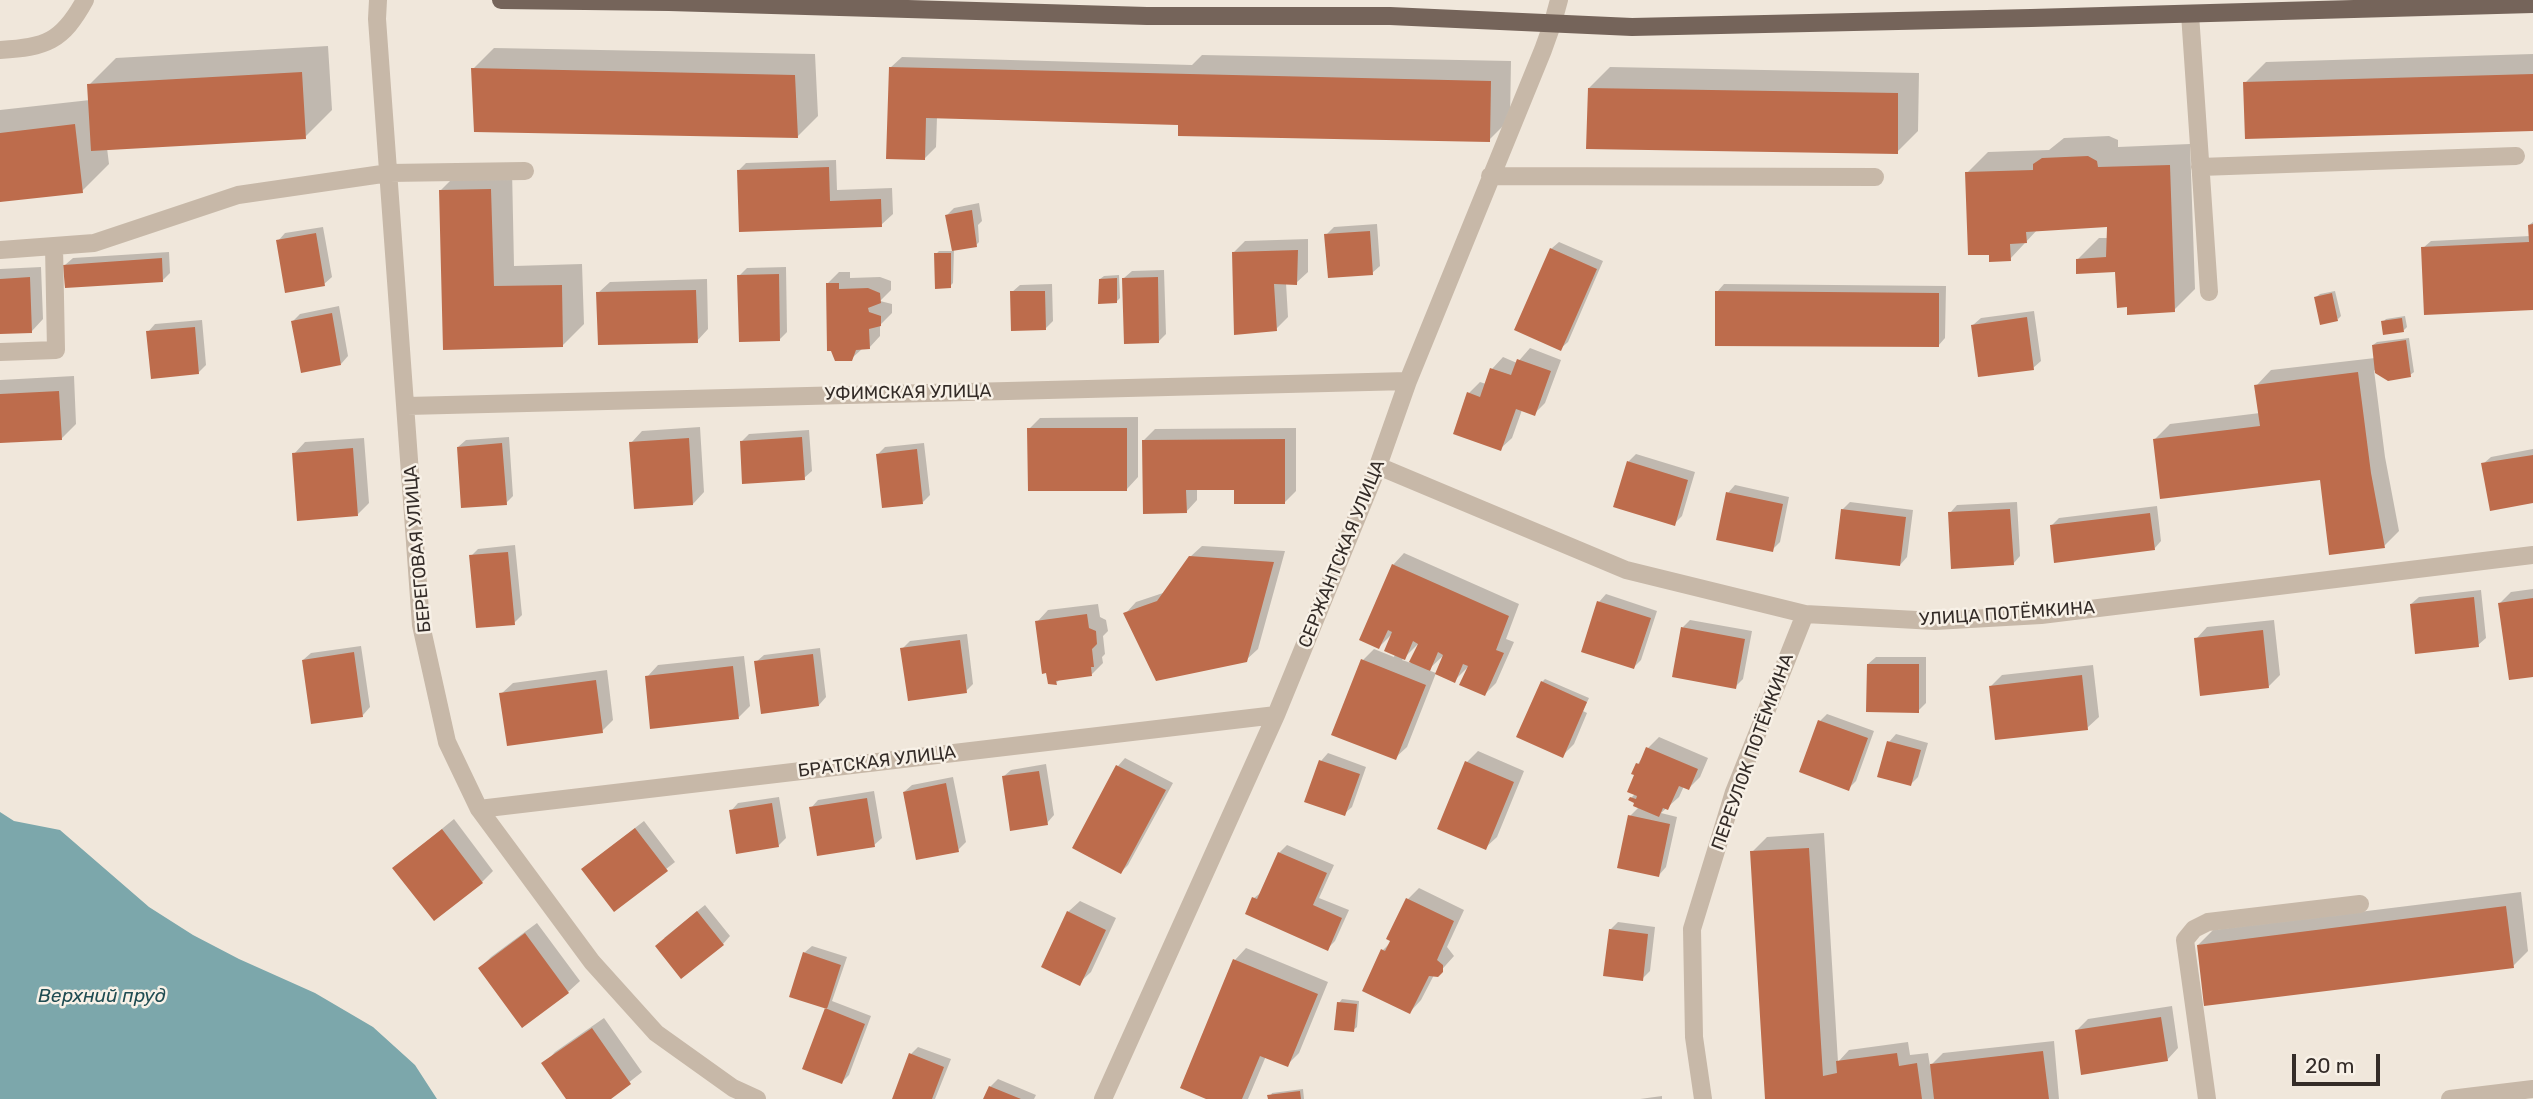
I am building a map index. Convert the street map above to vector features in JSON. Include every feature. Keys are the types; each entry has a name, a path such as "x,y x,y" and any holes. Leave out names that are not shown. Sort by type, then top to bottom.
{"main road":[{"path":"501,0 1147,16 1390,16 1632,27 2190,14 2499,2 2533,4"}],"street":[{"path":"0,50 36,47 60,35 85,0"},
{"name":"БЕРЕГОВАЯ УЛИЦА","path":"378,0 421,625 447,742 479,809 592,962 656,1033 733,1088 757,1099"},
{"name":"СЕРЖАНТСКАЯ УЛИЦА","path":"1103,1099 1276,715 1378,467 1409,381 1553,22 1559,0"},
{"path":"2190,14 2209,292"},
{"path":"2200,167 2516,156"},
{"path":"0,250 94,243 238,195 389,173 525,171"},
{"path":"1490,176 1875,177"},
{"path":"0,352 56,350 54,246"},
{"name":"УФИМСКАЯ УЛИЦА","path":"407,406 1409,381"},
{"name":"УЛИЦА ПОТЁМКИНА","path":"1378,467 1626,570 1805,614 1935,621 2041,615 2533,555"},
{"name":"ПЕРЕУЛОК ПОТЁМКИНА","path":"1703,1099 1694,1037 1692,929 1734,792 1805,614"},
{"name":"БРАТСКАЯ УЛИЦА","path":"479,809 1276,715"},
{"path":"2207,1099 2185,940 2194,929 2208,922 2360,904"},
{"path":"2451,1099 2533,1089"}],"water":[{"name":"Верхний пруд","path":"0,812 14,821 60,830 149,907 193,935 315,993 373,1027 415,1065 437,1099 0,1099"}],"building":[{"path":"889,67 1491,81 1490,142 1178,136 1178,125 926,118 925,160 886,159"},
{"path":"471,68 795,75 798,138 474,132"},
{"path":"302,72 306,139 91,151 87,84"},
{"path":"2533,74 2533,131 2245,139 2243,82"},
{"path":"1588,88 1898,93 1898,154 1586,149"},
{"path":"75,124 83,193 0,202 0,133"},
{"path":"2088,156 2097,161 2098,167 2170,165 2175,312 2127,315 2127,307 2117,308 2115,272 2076,274 2076,259 2106,257 2107,227 2026,232 2027,243 2010,244 2011,261 1989,262 1989,255 1968,255 1965,172 2033,170 2033,164 2042,158"},
{"path":"829,167 830,201 881,199 882,227 739,232 737,170"},
{"path":"491,189 494,286 562,285 563,347 443,350 439,190"},
{"path":"972,210 977,247 952,251 945,215"},
{"path":"2533,224 2533,310 2424,315 2421,247 2529,242 2528,225"},
{"path":"1370,231 1373,275 1328,278 1324,234"},
{"path":"316,233 325,286 285,293 276,240"},
{"path":"1550,248 1597,269 1561,351 1514,330"},
{"path":"1298,250 1297,285 1274,284 1277,331 1234,335 1232,252"},
{"path":"934,253 951,253 951,288 935,289"},
{"path":"162,258 163,282 65,288 63,265"},
{"path":"779,274 780,341 739,342 737,275"},
{"path":"30,277 32,333 0,334 0,279"},
{"path":"1158,277 1159,343 1124,344 1122,278"},
{"path":"1117,278 1117,303 1098,304 1099,279"},
{"path":"826,283 839,283 839,289 868,288 880,293 881,303 868,308 869,312 881,316 881,326 869,329 870,349 856,350 852,361 835,361 831,351 827,351"},
{"path":"696,290 698,343 598,345 596,292"},
{"path":"1010,291 1045,291 1046,330 1011,331"},
{"path":"1715,291 1939,293 1939,347 1715,346"},
{"path":"2332,293 2338,321 2320,325 2314,297"},
{"path":"332,313 341,365 301,373 291,321"},
{"path":"2027,317 2034,370 1978,377 1971,325"},
{"path":"2402,318 2404,332 2383,335 2381,321"},
{"path":"195,327 199,374 151,379 146,331"},
{"path":"2406,340 2411,377 2388,381 2375,373 2372,345"},
{"path":"1517,359 1551,371 1535,416 1516,409 1501,451 1453,434 1467,392 1480,397 1490,368 1511,375"},
{"path":"2358,372 2371,473 2385,548 2329,555 2320,480 2160,499 2153,439 2260,426 2254,385"},
{"path":"59,391 62,440 0,443 0,394"},
{"path":"1027,428 1127,428 1127,491 1028,491"},
{"path":"802,437 805,480 742,484 740,441"},
{"path":"689,438 693,505 634,509 629,442"},
{"path":"1285,439 1285,504 1234,504 1234,490 1186,490 1187,513 1143,514 1142,440"},
{"path":"502,443 507,505 461,508 457,447"},
{"path":"353,448 358,516 297,521 292,453"},
{"path":"917,449 923,504 882,508 876,454"},
{"path":"2533,455 2533,503 2490,511 2481,463"},
{"path":"1627,461 1688,480 1675,526 1613,507"},
{"path":"1726,492 1783,504 1773,552 1716,540"},
{"path":"1841,509 1906,517 1900,566 1835,559"},
{"path":"2010,509 2014,565 1951,569 1948,512"},
{"path":"2150,513 2155,550 2054,563 2050,525"},
{"path":"508,552 515,625 476,628 469,555"},
{"path":"1189,556 1274,562 1247,662 1156,681 1123,613 1157,601"},
{"path":"1392,564 1509,616 1496,650 1504,653 1485,696 1459,685 1468,666 1463,664 1455,683 1435,674 1443,655 1438,652 1430,671 1409,662 1418,644 1413,641 1405,660 1384,651 1392,632 1388,630 1379,649 1359,640"},
{"path":"2474,597 2479,647 2415,654 2410,604"},
{"path":"2533,598 2533,677 2509,680 2498,603"},
{"path":"1597,601 1651,618 1634,669 1581,652"},
{"path":"1087,614 1089,628 1096,631 1097,644 1092,649 1092,676 1056,681 1057,685 1048,684 1046,673 1042,674 1035,621"},
{"path":"1681,627 1745,639 1736,689 1672,677"},
{"path":"2263,630 2269,688 2200,696 2194,638"},
{"path":"960,640 967,693 908,701 900,648"},
{"path":"354,652 363,717 311,724 302,660"},
{"path":"813,654 819,706 761,714 754,661"},
{"path":"1361,659 1426,685 1396,760 1331,735"},
{"path":"1867,664 1919,664 1919,713 1866,712"},
{"path":"733,666 739,719 650,729 645,676"},
{"path":"2082,675 2088,730 1995,740 1989,686"},
{"path":"596,680 603,733 507,746 499,693"},
{"path":"1541,681 1587,702 1563,758 1516,737"},
{"path":"1818,720 1868,738 1849,791 1799,772"},
{"path":"1887,741 1921,750 1911,786 1877,777"},
{"path":"1646,747 1698,769 1689,790 1679,786 1668,810 1663,808 1659,817 1633,806 1634,803 1628,800 1630,797 1636,799 1637,796 1627,792 1634,775 1631,774 1636,763 1639,764"},
{"path":"1319,760 1360,774 1345,816 1304,802"},
{"path":"1465,761 1514,782 1486,850 1437,829"},
{"path":"1116,765 1166,790 1121,874 1072,848"},
{"path":"1039,771 1048,825 1010,831 1002,776"},
{"path":"946,783 959,852 916,860 903,792"},
{"path":"867,798 875,847 817,856 809,807"},
{"path":"772,803 779,847 736,854 729,810"},
{"path":"1628,815 1670,824 1659,877 1617,868"},
{"path":"635,828 668,871 614,912 581,869"},
{"path":"442,829 483,883 434,921 392,868"},
{"path":"1809,848 1823,1076 1837,1073 1836,1061 1897,1053 1899,1066 1917,1063 1922,1099 1765,1099 1750,851"},
{"path":"1278,852 1327,873 1313,905 1342,918 1328,951 1245,914 1252,897 1257,899"},
{"path":"1406,898 1454,921 1437,960 1443,965 1443,972 1438,977 1429,976 1410,1014 1362,991 1381,949 1385,951 1390,941 1386,939"},
{"path":"2506,906 2514,968 2204,1006 2197,945"},
{"path":"697,911 724,945 681,979 655,946"},
{"path":"1067,911 1106,930 1080,986 1041,967"},
{"path":"1609,929 1648,934 1643,981 1603,976"},
{"path":"525,933 569,993 522,1028 478,968"},
{"path":"803,952 841,965 827,1009 789,997"},
{"path":"1233,959 1318,994 1288,1067 1260,1056 1242,1099 1206,1099 1180,1088"},
{"path":"1337,1002 1357,1004 1354,1032 1334,1030"},
{"path":"825,1008 865,1024 842,1084 802,1069"},
{"path":"2161,1017 2168,1061 2081,1075 2075,1030"},
{"path":"592,1028 631,1084 611,1099 566,1099 541,1063"},
{"path":"2043,1051 2049,1099 1934,1099 1930,1064"},
{"path":"909,1053 944,1067 932,1099 892,1099"},
{"path":"989,1086 1021,1099 983,1099"},
{"path":"1300,1091 1301,1099 1268,1099 1267,1095"}]}
